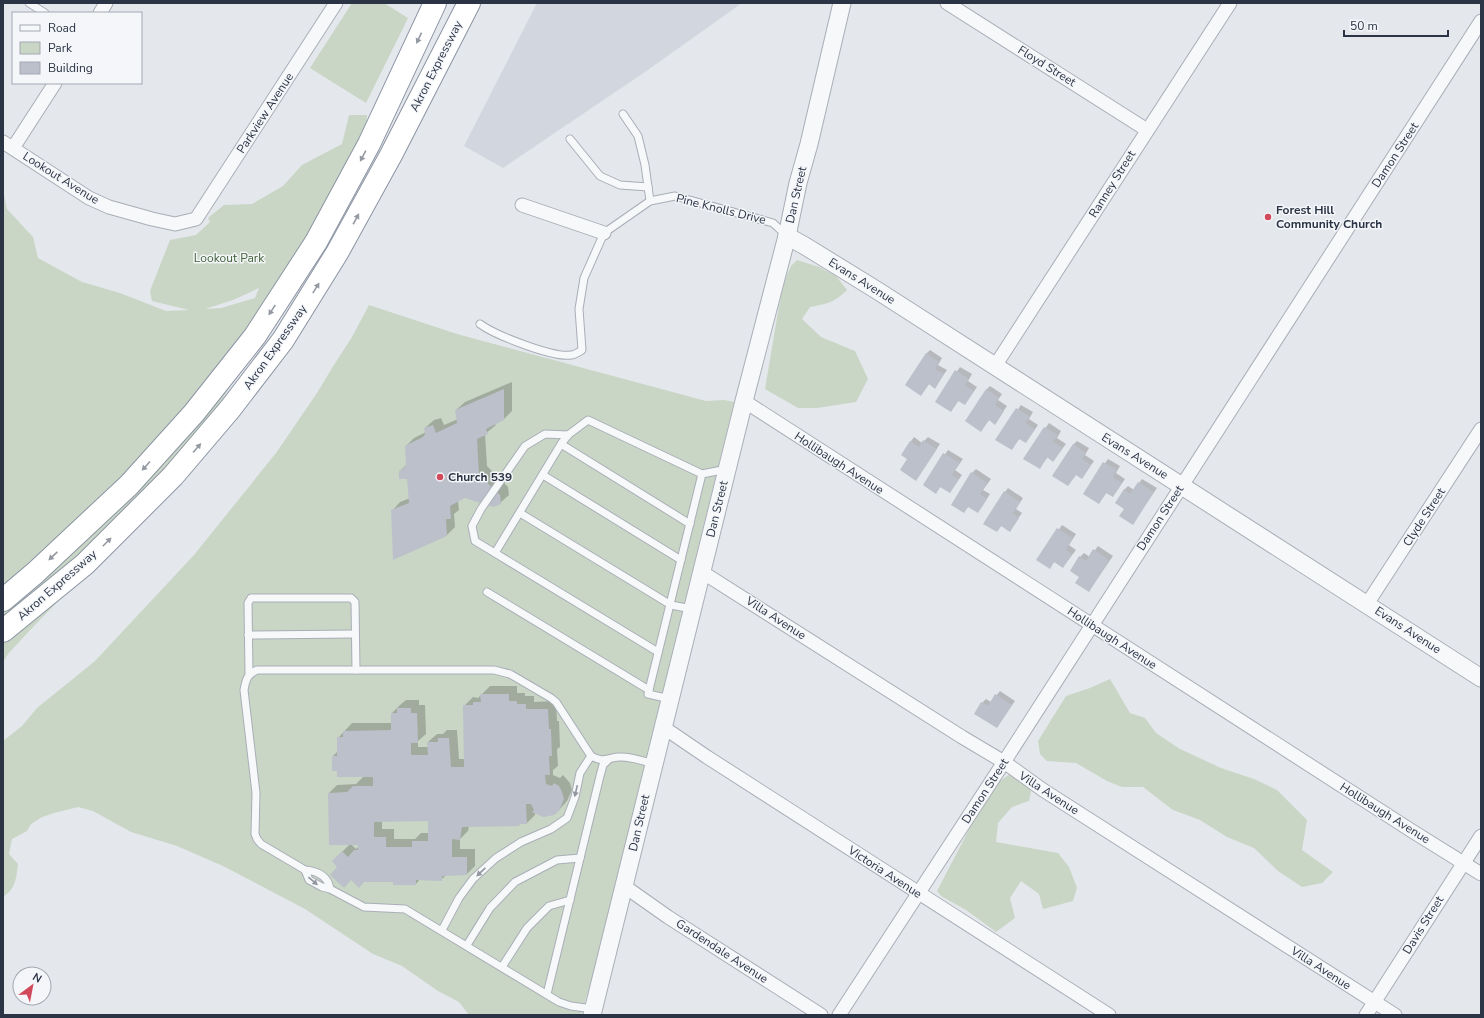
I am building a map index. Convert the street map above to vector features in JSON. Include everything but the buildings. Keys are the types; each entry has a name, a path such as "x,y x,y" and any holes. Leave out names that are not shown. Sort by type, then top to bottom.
{"highway":[{"name":"Akron Expressway","path":"3,600 35,574 129,485 194,412 255,336 316,242 352,177 435,3"},
{"name":"Akron Expressway","path":"3,631 85,564 173,476 230,409 283,340 341,247 391,155 469,3"}],"street":[{"path":"101,12 106,3"},
{"name":"Parkview Avenue","path":"191,220 196,219 203,210 336,3"},
{"name":"Dan Street","path":"592,1012 744,401 787,236 798,183 809,144 842,3"},
{"name":"Floyd Street","path":"947,3 961,7 1147,130"},
{"name":"Ranney Street","path":"995,366 1230,3"},
{"name":"Damon Street","path":"839,1015 1004,762 1481,21"},
{"path":"8,145 54,84"},
{"name":"Lookout Avenue","path":"8,145 89,198 109,207 175,224 191,220"},
{"path":"522,205 604,233"},
{"name":"Evans Avenue","path":"787,236 1182,485 1481,678"},
{"name":"Hollibaugh Avenue","path":"744,401 1481,874"},
{"name":"Clyde Street","path":"1367,604 1481,429"},
{"name":"Villa Avenue","path":"702,572 962,737 1004,762 1043,790 1395,1015"},
{"name":"Victoria Avenue","path":"663,727 918,894 1109,1015"},
{"name":"Davis Street","path":"1366,1015 1481,836"},
{"name":"Gardendale Avenue","path":"624,886 675,921 821,1015"}],"lane":[{"path":"29,3 43,12"},
{"path":"623,114 638,136 645,165 650,201"},
{"path":"570,139 600,176 620,185 648,187"},
{"name":"Pine Knolls Drive","path":"604,233 650,201 675,196 773,223 787,236"},
{"path":"480,324 487,330 509,340 553,354 570,355 582,350 579,309 584,278 604,233"},
{"path":"495,553 561,444 568,435 588,420 702,474 727,469"},
{"path":"568,435 545,434 524,446 481,509 472,526 475,541 658,652"},
{"path":"561,444 690,524"},
{"path":"670,699 648,694 702,474"},
{"path":"543,475 681,560"},
{"path":"520,513 671,605 692,609"},
{"path":"487,592 649,690"},
{"path":"356,670 355,602 351,598 251,598 248,603 249,674 244,690 256,793 255,834 257,839 261,844 305,870 315,871 329,882 330,889 364,907 405,908 559,1002 592,1012"},
{"path":"248,635 355,634"},
{"path":"249,674 257,670 503,671 556,702 591,756 599,760 608,760 619,757 654,764"},
{"path":"442,930 459,898 473,879 496,858 521,842 551,829 566,818 575,797 580,773 591,756"},
{"path":"547,994 600,776 603,765 608,760"},
{"path":"467,945 490,908 515,882 556,860 580,858"},
{"path":"502,967 527,928 549,906 570,900"}],"shaded area":[{"path":"537,3 742,3 645,72 503,168 464,146"}],"green space":[{"path":"352,3 384,3 408,18 366,103 310,68"},
{"name":"Lookout Park","path":"349,115 367,115 366,137 262,335 208,422 73,586 8,654 3,662 3,190 7,209 33,237 38,258 82,282 120,293 166,311 189,310 152,301 150,291 170,240 196,235 210,222 208,218 224,205 252,204 283,186 302,165 342,144","holes":["259,288 255,298 221,308 205,309 233,300"]},
{"path":"797,260 819,267 836,276 847,290 830,302 810,307 802,319 821,337 855,351 868,379 856,402 817,408 798,408 765,389 784,282 791,266"},
{"path":"369,305 457,334 706,401 724,400 734,402 592,978 581,1015 469,1015 459,1002 438,991 402,966 373,954 305,909 223,866 177,846 131,832 93,811 78,807 42,817 31,824 27,831 12,839 9,854 18,864 17,874 13,887 3,897 3,741 22,726 37,708 95,661 194,555 276,453 317,393 352,337"},
{"path":"1110,679 1130,713 1145,718 1156,733 1180,749 1221,768 1254,779 1277,790 1307,820 1302,850 1333,872 1322,883 1302,887 1278,871 1254,848 1227,837 1200,820 1173,810 1143,787 1122,787 1107,781 1076,763 1047,761 1040,754 1038,741 1066,696"},
{"path":"1010,774 1024,782 1031,791 1029,801 1012,807 998,823 996,842 1058,853 1069,867 1077,888 1073,901 1043,909 1039,894 1021,881 1010,898 1015,918 996,932 966,910 941,896 937,891 987,795 1000,781"}],"place":[{"name":"Forest Hill Community Church","path":"1268,217"},
{"name":"Church 539","path":"440,477"}]}
